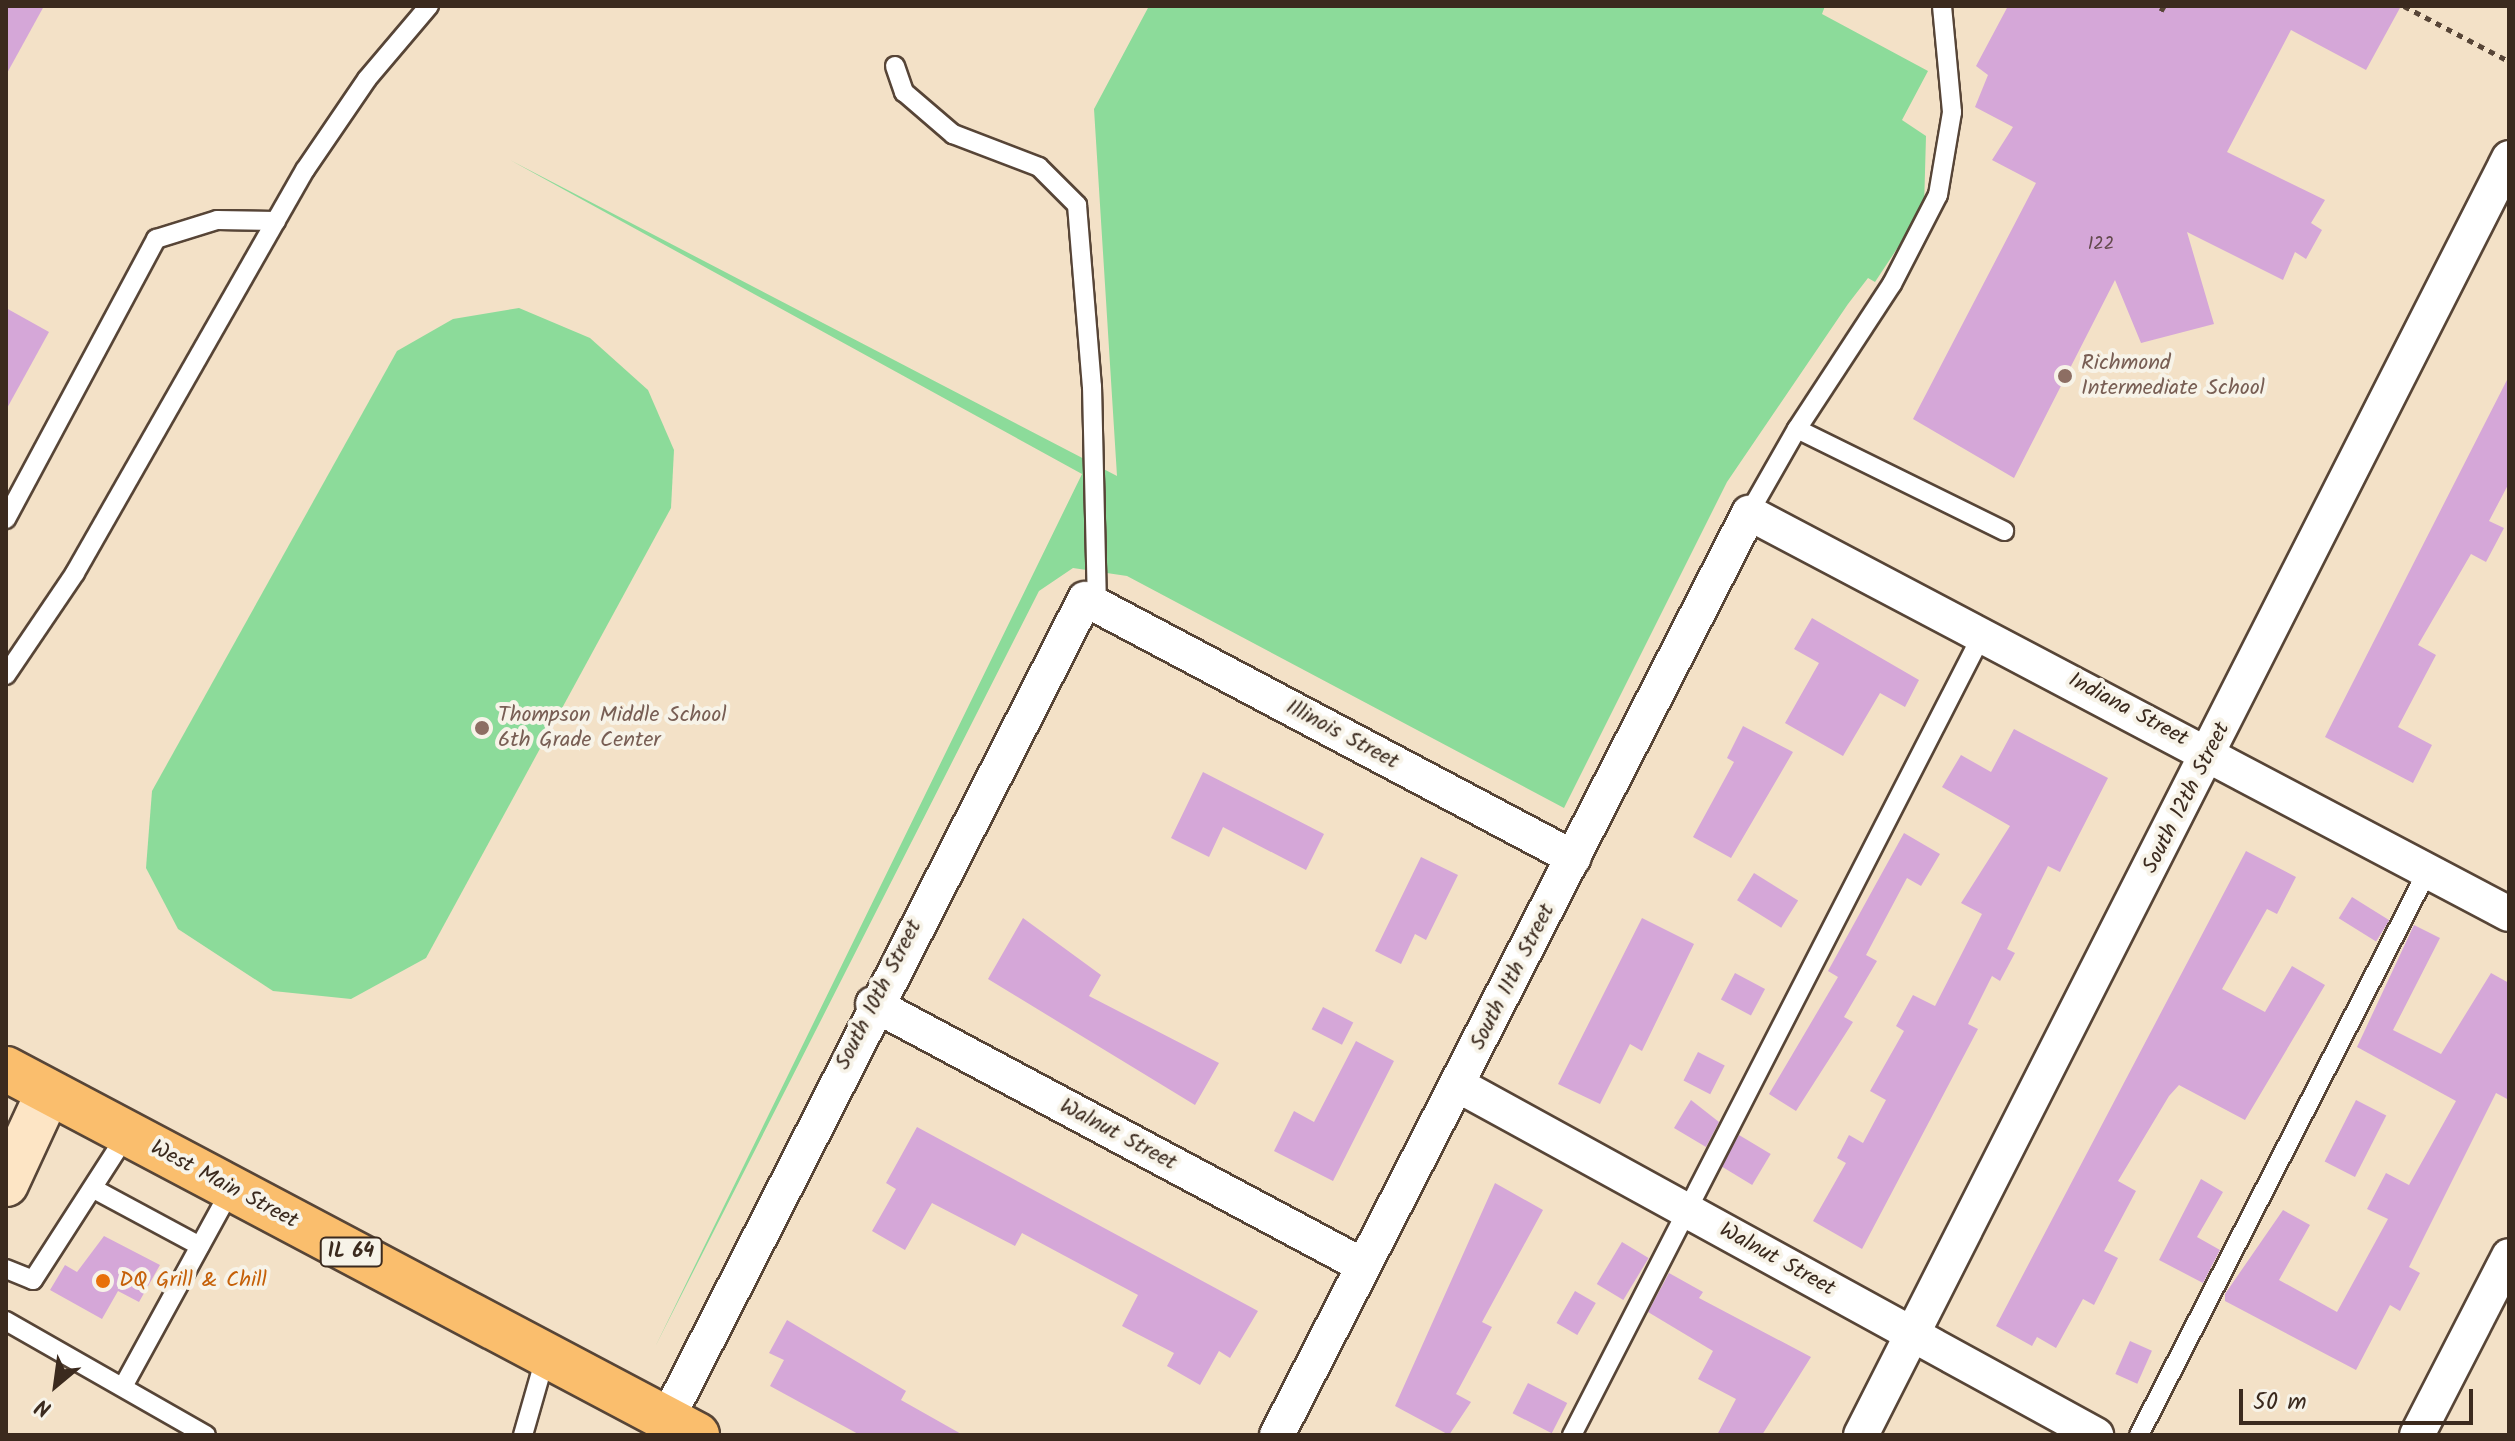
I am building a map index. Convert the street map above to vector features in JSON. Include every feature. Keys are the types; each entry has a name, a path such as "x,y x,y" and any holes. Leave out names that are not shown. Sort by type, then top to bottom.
{"main road":[{"name":"West Main Street","path":"6,1069 682,1427"}],"street":[{"name":"South 12th Street","path":"1861,1435 2509,158"},
{"name":"Indiana Street","path":"1748,516 1983,633 2509,914"},
{"name":"South 11th Street","path":"1277,1435 1748,516"},
{"name":"South 10th Street","path":"682,1427 873,1004 1085,599 1103,609"},
{"name":"Illinois Street","path":"1103,609 1574,858"},
{"name":"Walnut Street","path":"873,1004 1362,1265"},
{"name":"Walnut Street","path":"1458,1085 2096,1435"},
{"path":"6,1184 48,1093"},
{"path":"2417,1435 2509,1256"}],"lane":[{"path":"6,675 75,573 276,221 367,79 429,6"},
{"path":"1748,516 1797,429 1892,284 1938,195 1952,112 1942,6"},
{"path":"895,66 904,92 953,134 1039,167 1077,205 1092,386 1103,609"},
{"path":"6,519 156,239 217,220 276,221"},
{"path":"1797,429 2004,531"},
{"path":"1572,1435 1690,1212 1983,633"},
{"path":"2139,1435 2427,872"},
{"path":"6,1269 33,1280 127,1134"},
{"path":"94,1189 200,1246"},
{"path":"125,1383 231,1189"},
{"path":"6,1321 125,1383 206,1435"},
{"path":"523,1435 546,1355"}],"path":[{"path":"2404,6 2507,60"}],"green space":[{"path":"1149,6 1825,6 1822,14 1928,71 1902,120 1926,136 1924,208 1875,282 1868,278 1848,304 1727,482 1564,808 1127,576 1073,568 1039,591 656,1345 1082,474 510,160 1117,476 1094,109"},
{"path":"519,308 590,338 648,390 674,450 671,508 426,958 351,999 273,991 178,929 146,868 152,791 397,351 453,319"}],"building":[{"path":"6,6 44,6 6,75"},
{"path":"2008,6 2401,6 2366,70 2291,30 2227,152 2325,200 2311,223 2322,230 2306,259 2295,252 2283,280 2187,232 2214,324 2141,343 2115,280 2014,478 1913,419 2036,183 1992,160 2013,127 1975,107 1988,75 1976,66"},
{"path":"6,308 49,332 6,410"},
{"path":"2509,376 2509,483 2489,521 2504,528 2486,562 2471,554 2418,645 2436,655 2398,727 2432,745 2413,783 2325,737"},
{"path":"1812,618 1919,680 1905,707 1880,693 1843,756 1785,723 1819,663 1794,649"},
{"path":"1743,726 1793,752 1731,858 1693,837 1734,762 1727,758"},
{"path":"2014,729 2108,778 2060,872 2048,866 2007,949 2015,953 2000,981 1992,976 1968,1024 1978,1029 1862,1249 1813,1221 1846,1163 1837,1158 1849,1135 1863,1143 1886,1100 1870,1091 1904,1031 1896,1026 1913,995 1935,1006 1982,914 1961,903 2010,826 1942,787 1961,755 1991,772"},
{"path":"1203,772 1324,834 1306,870 1223,827 1209,857 1171,838"},
{"path":"1904,833 1940,854 1921,886 1907,878 1866,955 1877,961 1844,1017 1853,1022 1796,1111 1769,1094 1838,977 1828,971"},
{"path":"2246,851 2296,877 2277,914 2267,909 2222,989 2265,1012 2292,966 2325,985 2245,1120 2179,1085 2169,1096 2118,1181 2136,1191 2104,1251 2118,1258 2094,1305 2083,1299 2056,1348 2037,1337 2032,1346 1996,1326"},
{"path":"1421,857 1458,875 1426,940 1415,934 1401,964 1375,951"},
{"path":"1754,873 1798,901 1781,928 1737,900"},
{"path":"2352,897 2389,920 2376,942 2339,918"},
{"path":"1023,918 1101,975 1089,996 1219,1063 1195,1105 988,979"},
{"path":"1642,918 1694,944 1642,1051 1630,1044 1600,1104 1558,1084"},
{"path":"2414,925 2440,938 2393,1030 2441,1054 2491,973 2509,983 2509,1100 2496,1093 2409,1267 2420,1273 2400,1311 2390,1305 2356,1370 2225,1301 2225,1294 2283,1210 2310,1225 2279,1280 2337,1312 2388,1219 2367,1209 2386,1173 2409,1185 2456,1101 2357,1047"},
{"path":"1735,973 1765,989 1751,1015 1721,999"},
{"path":"1323,1007 1353,1022 1342,1045 1312,1029"},
{"path":"1356,1041 1394,1061 1333,1181 1274,1151 1294,1111 1314,1122"},
{"path":"1698,1052 1725,1066 1710,1094 1683,1081"},
{"path":"1691,1100 1719,1122 1706,1147 1674,1128"},
{"path":"2356,1100 2386,1115 2355,1177 2325,1161"},
{"path":"917,1127 1258,1311 1230,1358 1219,1351 1200,1385 1167,1366 1174,1353 1122,1326 1138,1295 1022,1233 1015,1246 932,1203 905,1250 872,1231 896,1189 886,1183"},
{"path":"1739,1135 1771,1154 1752,1185 1720,1166"},
{"path":"2201,1179 2223,1192 2197,1237 2220,1250 2203,1283 2159,1260"},
{"path":"1495,1183 1543,1210 1482,1322 1492,1327 1456,1394 1471,1402 1449,1435 1395,1406"},
{"name":"DQ Grill & Chill","path":"104,1236 160,1265 139,1302 118,1291 102,1319 50,1290 65,1265 77,1272"},
{"path":"1622,1242 1649,1258 1623,1300 1597,1284"},
{"path":"1669,1273 1703,1292 1699,1298 1811,1357 1762,1435 1717,1435 1736,1399 1698,1379 1713,1351 1648,1312"},
{"path":"1575,1291 1596,1303 1577,1335 1556,1323"},
{"path":"787,1320 906,1391 901,1400 963,1435 860,1435 770,1386 784,1360 769,1353"},
{"path":"2130,1341 2152,1351 2137,1384 2115,1374"},
{"path":"1528,1383 1567,1403 1552,1433 1513,1413"}],"place":[{"name":"Richmond Intermediate School","path":"2065,376"},
{"name":"Thompson Middle School 6th Grade Center","path":"482,728"},
{"name":"DQ Grill & Chill","path":"103,1281"}]}
